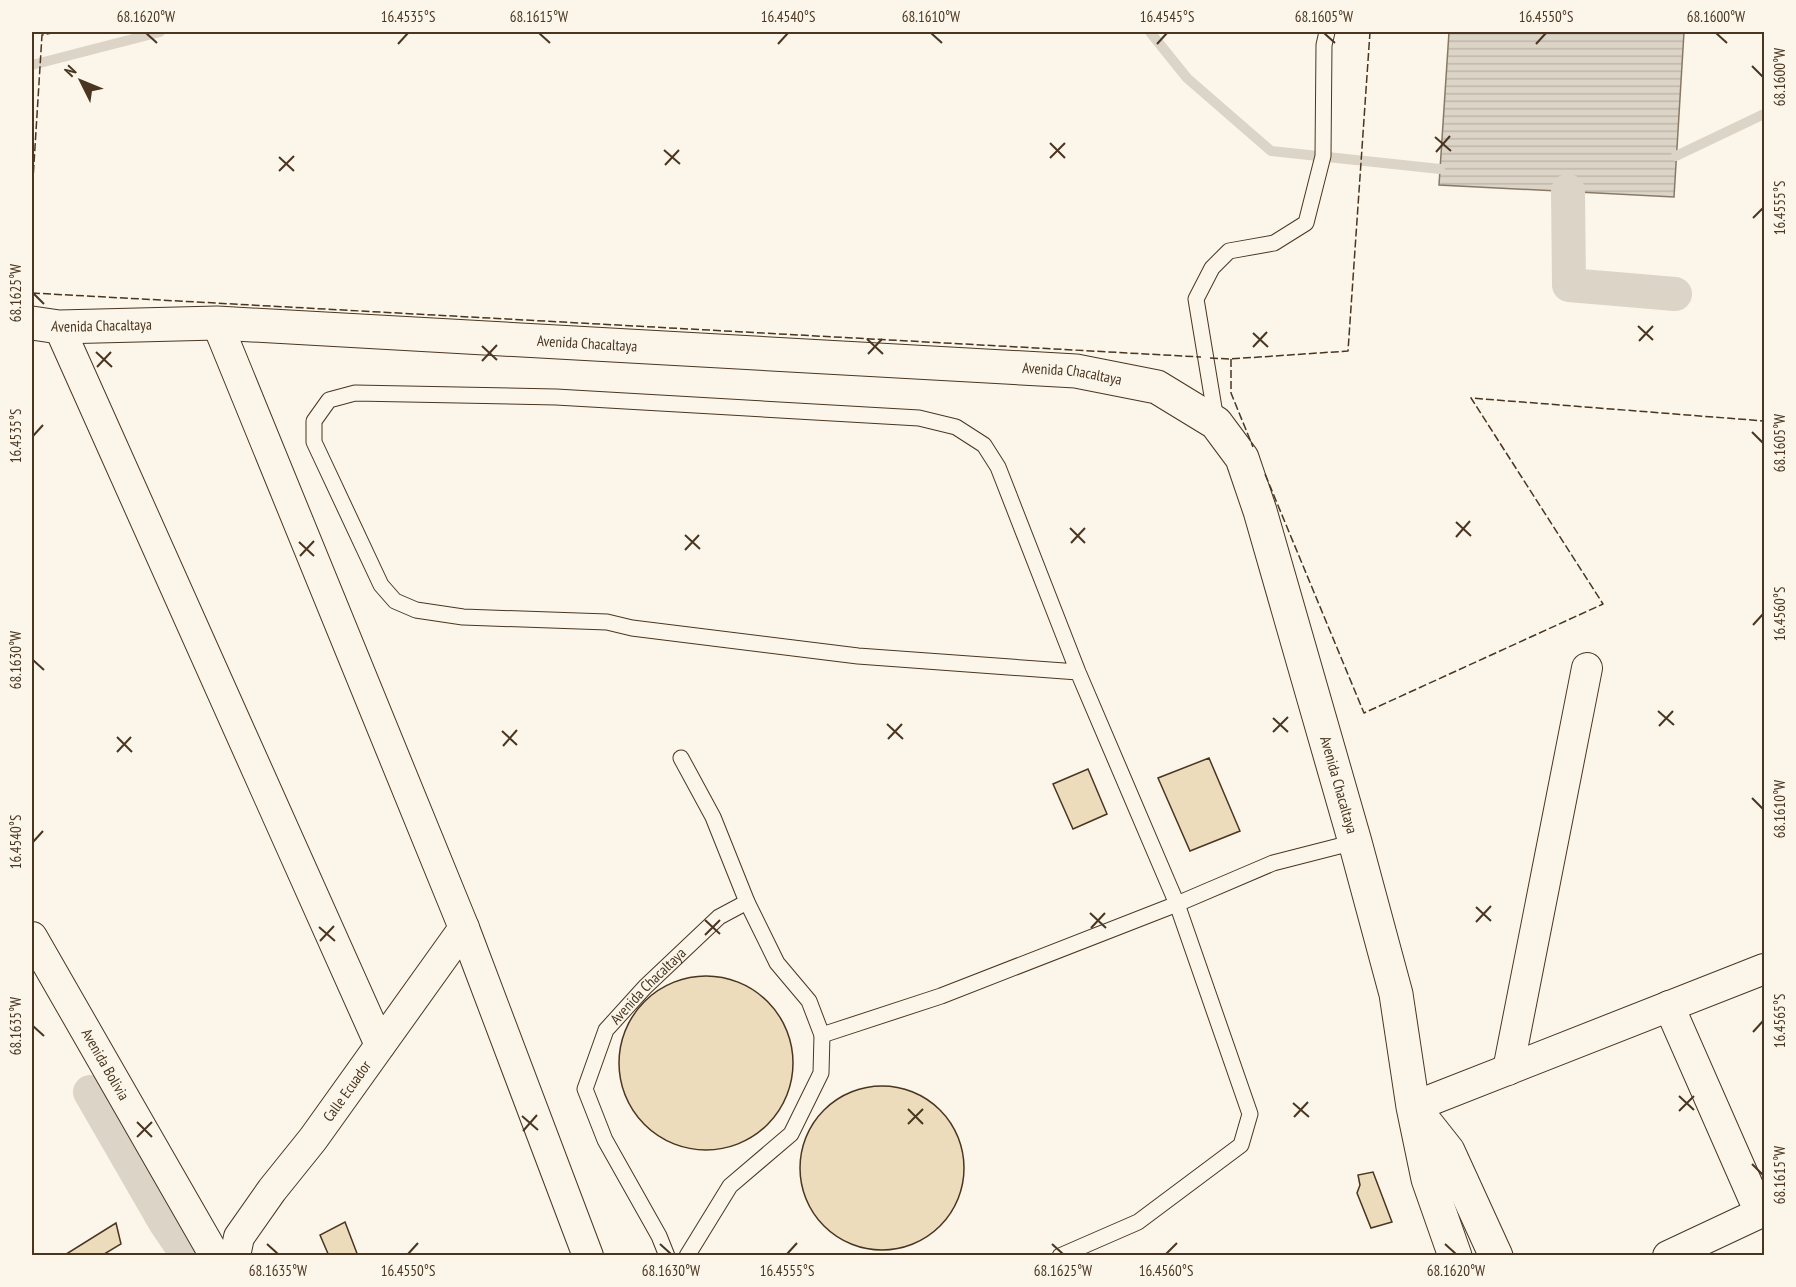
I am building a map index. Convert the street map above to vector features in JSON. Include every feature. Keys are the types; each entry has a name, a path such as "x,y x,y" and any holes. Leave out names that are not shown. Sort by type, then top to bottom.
{"street":[{"name":"Avenida Chacaltaya","path":"45,325 217,323 1076,372 1157,387 1216,423 1242,458 1257,500 1396,994 1413,1107 1448,1151 1496,1256"},
{"path":"217,323 464,928 588,1256"},
{"path":"45,325 380,1045"},
{"path":"1508,1070 1587,668"},
{"name":"Calle Ecuador","path":"236,1256 239,1237 272,1190 313,1139 464,928"},
{"name":"Avenida Bolivia","path":"32,937 214,1256"},
{"path":"1455,1256 1428,1179 1413,1107 1764,969"},
{"path":"1668,1256 1762,1212 1669,1006"}],"lane":[{"path":"1216,423 1196,299 1212,268 1229,251 1274,243 1306,223 1323,156 1324,45 1327,32"},
{"path":"1060,1256 1138,1222 1241,1145 1250,1114 1177,904 1078,672 999,467 984,445 956,427 919,418 567,398 355,393 329,400 314,421 314,442 381,585 395,601 416,610 463,617 607,622 632,628 858,656 1078,672"},
{"path":"681,758 713,817 747,902 777,963 809,1001 822,1035 820,1072 791,1134 730,1186 687,1256"},
{"path":"822,1035 941,996 1177,904 1273,862 1355,842"},
{"name":"Avenida Chacaltaya","path":"667,1256 659,1236 605,1140 585,1089 606,1030 645,987 719,917 747,902"}],"shaded area":[{"path":"1449,32 1684,32 1674,197 1439,185"}],"building":[{"path":"1209,758 1240,831 1190,851 1158,778"},
{"path":"1088,769 1107,814 1073,829 1053,784"},
{"path":"706,976 739,983 768,1001 786,1030 793,1063 786,1096 768,1125 739,1143 706,1150 673,1143 644,1125 626,1096 619,1063 626,1030 644,1001 673,983"},
{"path":"882,1086 898,1087 914,1092 928,1099 940,1110 951,1122 958,1136 963,1152 963,1184 958,1200 951,1214 940,1226 928,1237 914,1244 898,1249 882,1250 866,1249 850,1244 836,1237 824,1226 813,1214 806,1200 801,1184 800,1168 801,1152 806,1136 813,1122 824,1110 836,1099 850,1092 866,1087"},
{"path":"1373,1172 1392,1222 1371,1228 1357,1193 1360,1185 1358,1175"},
{"path":"345,1222 358,1256 329,1256 320,1235"},
{"path":"116,1223 121,1244 101,1256 63,1256"}],"waterway":[{"path":"32,65 160,32"},
{"path":"1150,32 1187,78 1271,151 1440,169"},
{"path":"1676,156 1764,114"},
{"path":"1568,191 1569,285 1675,294"},
{"path":"90,1092 165,1222 188,1256"}],"fence":[{"path":"32,195 42,35 57,32"},
{"path":"1210,358 1230,359 1348,351 1370,32"},
{"path":"32,293 1201,357"},
{"path":"1231,359 1231,393 1253,447"},
{"path":"1265,474 1364,713 1603,604 1471,398 1764,421"}]}
